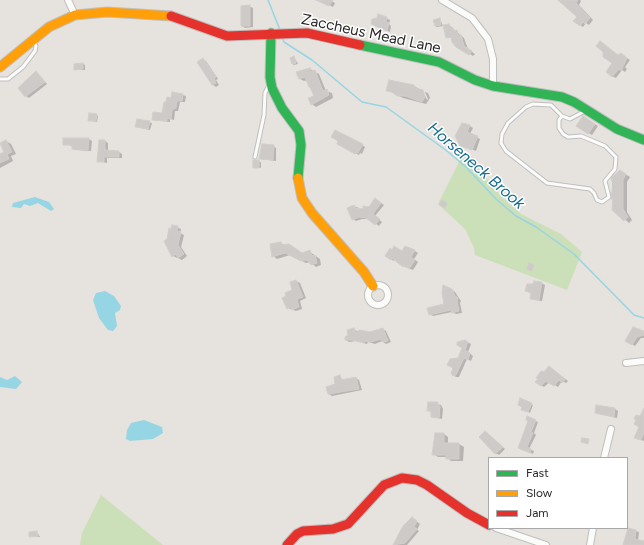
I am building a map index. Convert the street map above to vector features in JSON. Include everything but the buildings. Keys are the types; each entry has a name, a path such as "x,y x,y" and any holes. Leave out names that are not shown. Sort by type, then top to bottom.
{"street":[{"path":"68,0 75,15"},
{"path":"442,0 472,18 488,39 493,59 493,86"},
{"name":"Zaccheus Mead Lane","path":"0,67 54,24 75,15 107,12 161,14 177,17 227,36 307,33 322,35 342,42 438,62 450,66 475,80 493,86 562,97 587,110 617,129 644,140"},
{"path":"277,33 270,82 275,98 299,131 301,145 298,181 302,198 312,213 364,272 373,286"},
{"path":"626,363 644,361"},
{"path":"604,457 611,429"},
{"path":"287,545 297,534 303,531 333,529 348,524 384,485 393,480 402,478 417,480 427,485 467,513 488,524"},
{"path":"499,529 546,545"},
{"path":"590,545 593,529"}],"lane":[{"path":"0,79 8,79 30,59 36,46 33,40"},
{"path":"255,157 264,115 265,93 270,82"},
{"path":"562,116 559,120 560,128 563,134 568,137 580,136 605,146 616,157 615,169 605,181 609,197 602,202 597,200 594,193 590,190 547,183 506,151 502,143 502,134 508,122 526,107 533,104 551,105 562,116 570,119 587,110"}],"green space":[{"path":"464,152 503,198 521,214 561,234 582,252 567,290 475,255 474,248 465,229 438,204"},
{"path":"101,495 163,545 80,545 82,533"}],"water":[{"path":"35,197 49,202 54,209 51,211 38,203 30,206 24,204 21,208 12,207 13,203"},
{"path":"105,291 114,296 121,306 120,310 115,313 117,326 113,331 108,330 99,318 93,300 96,293"},
{"path":"15,376 22,382 16,389 0,387 0,377 7,380"},
{"path":"144,420 162,427 163,433 153,439 130,441 126,439 127,430 131,423"}],"waterway":[{"name":"Horseneck Brook","path":"268,0 280,30"},
{"name":"Horseneck Brook","path":"282,37 284,42 312,60 362,102 386,107 447,151 466,167 496,199 516,216 536,227 574,254 634,315 644,318"}],"traffic: fast":[{"path":"271,33 270,77 272,88 282,108 299,131 301,145 298,178"},
{"path":"360,45 439,62 475,80 493,86 562,97 574,102 617,129 644,140"}],"traffic: slow":[{"path":"0,67 49,27 75,15 107,12 171,16"},
{"path":"298,178 302,198 312,213 364,272 373,286"}],"traffic: jam":[{"path":"171,16 227,36 307,33 360,45"},
{"path":"287,545 297,534 303,531 333,529 348,524 384,485 402,478 417,480 427,485 467,513 488,524"}]}
